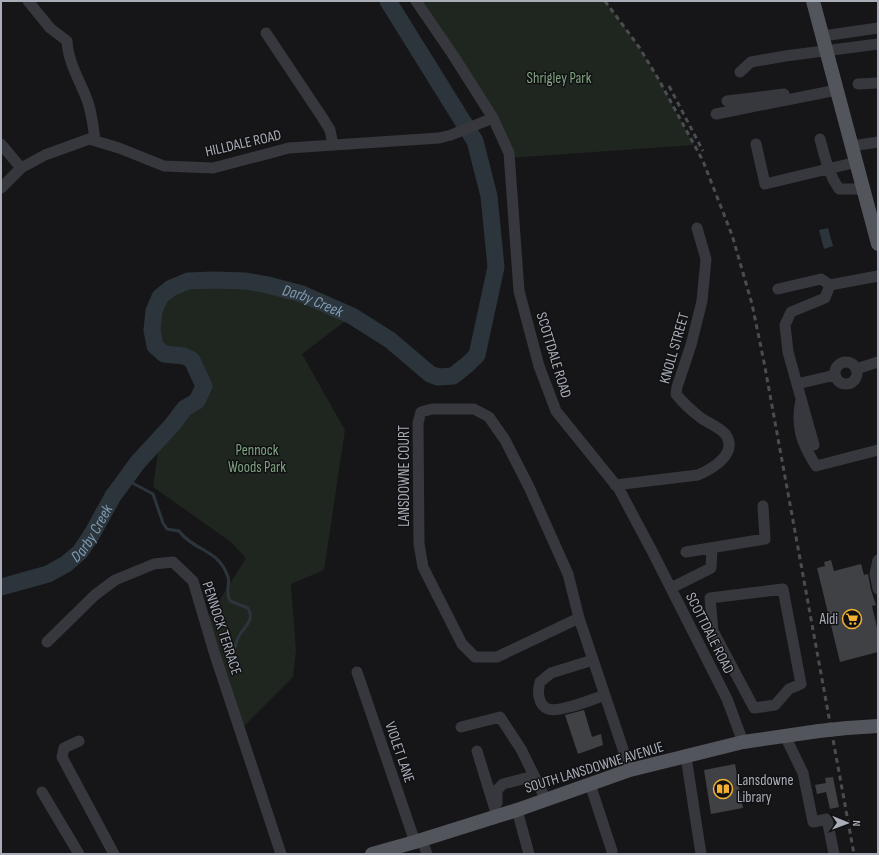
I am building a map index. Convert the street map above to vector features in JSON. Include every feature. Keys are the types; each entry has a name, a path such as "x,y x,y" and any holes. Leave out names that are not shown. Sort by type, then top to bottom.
{"main road":[{"path":"813,1 878,244"},
{"name":"SOUTH LANSDOWNE AVENUE","path":"372,854 419,841 517,810 630,770 743,742 819,731 878,726"}],"street":[{"path":"28,1 50,28 67,41 69,57 87,98 92,115 95,140"},
{"name":"SCOTTDALE ROAD","path":"416,1 453,54 509,153 520,291 539,366 556,411 615,485 727,699 743,742"},
{"path":"822,36 878,28"},
{"path":"266,32 322,116 330,130 333,145"},
{"path":"740,72 751,62 826,50 878,44"},
{"path":"858,84 878,83"},
{"path":"727,100 836,87"},
{"path":"716,114 836,87"},
{"name":"HILLDALE ROAD","path":"1,188 21,168 52,152 89,139 119,148 164,166 213,168 289,148 439,138 490,120"},
{"path":"820,139 828,169 832,179 839,188 864,189"},
{"path":"852,146 878,142"},
{"path":"1,144 21,168"},
{"path":"756,144 764,184 856,162"},
{"name":"KNOLL STREET","path":"615,485 698,475 710,470 724,458 728,450 729,441 725,434 699,417 681,401 676,394 677,387 692,345 702,302 706,259 697,228"},
{"path":"778,289 821,279 830,285 878,276"},
{"path":"814,445 788,352 785,325 791,312 825,298 830,285"},
{"path":"797,384 835,375 842,383 850,383 855,378 856,369 878,362"},
{"path":"801,398 798,411 798,425 804,443 816,466 878,450"},
{"name":"LANSDOWNE COURT","path":"579,618 497,656 475,657 462,644 423,567 419,544 418,423 421,412 432,409 474,409 489,417 505,440 529,487 568,574 579,618 630,770"},
{"path":"686,552 766,539 763,506"},
{"path":"670,588 711,568 712,548"},
{"path":"878,560 875,574 878,589"},
{"name":"PENNOCK TERRACE","path":"47,642 95,595 115,580 154,564 173,562 193,581 214,652 281,854"},
{"path":"783,589 801,684 789,688 775,705 754,708 731,666 714,632 710,598 783,589"},
{"path":"593,660 551,673 540,682 538,696 543,705 548,709 557,709 605,695"},
{"path":"714,673 731,666"},
{"name":"VIOLET LANE","path":"357,672 419,841 427,854"},
{"path":"461,727 500,717 520,749 546,800"},
{"path":"785,736 803,773 813,822 827,819 834,854"},
{"path":"79,741 64,748 62,757 114,854"},
{"path":"477,751 498,815"},
{"path":"686,757 701,854"},
{"path":"498,815 496,800 497,790 503,784 534,776"},
{"path":"590,784 612,851"},
{"path":"42,792 79,854"},
{"path":"517,810 529,854"}],"green space":[{"name":"Shrigley Park","path":"416,1 605,1 639,47 659,80 694,145 509,158 509,153"},
{"name":"Pennock Woods Park","path":"234,280 274,286 352,316 302,354 345,430 324,570 291,584 296,650 293,677 240,730 205,623 246,558 231,542 153,487 160,438 185,408 197,401 204,386 192,360 184,356 164,354 155,346 153,319 157,303 168,291 187,281"}],"shaded area":[{"path":"828,228 833,246 824,249 819,230"}],"building":[{"name":"Aldi","path":"831,560 834,571 861,564 864,575 868,574 876,605 872,606 878,632 878,652 840,662 817,568 825,566 824,562"},
{"path":"584,710 592,737 601,734 603,745 578,754 565,715"},
{"name":"Lansdowne Library","path":"735,764 743,808 711,814 704,770"},
{"path":"833,777 839,807 830,809 826,792 817,794 815,785 826,783 825,778"}],"waterway":[{"name":"Darby Creek","path":"1,587 48,574 66,564 80,552 92,534 113,496 138,462 172,425 185,408 197,401 204,386 192,360 184,356 164,354 155,346 152,330 154,311 160,297 171,288 188,281 246,281 302,294 352,316 390,340 430,374 438,377 453,376 477,355 496,267 489,196 475,141 388,1"},
{"path":"125,479 153,494 163,523 167,529 179,531 185,538 212,555 218,561 224,568 228,577 228,593 230,601 248,608 250,612 250,619 241,632 233,655 233,658 239,663 239,671"}],"railway":[{"path":"605,1 639,47 659,80 703,161 732,235 752,304 764,362 854,854"},
{"path":"669,86 703,151"}],"place":[{"name":"Aldi","path":"852,619"},
{"name":"Lansdowne Library","path":"723,789"}]}
